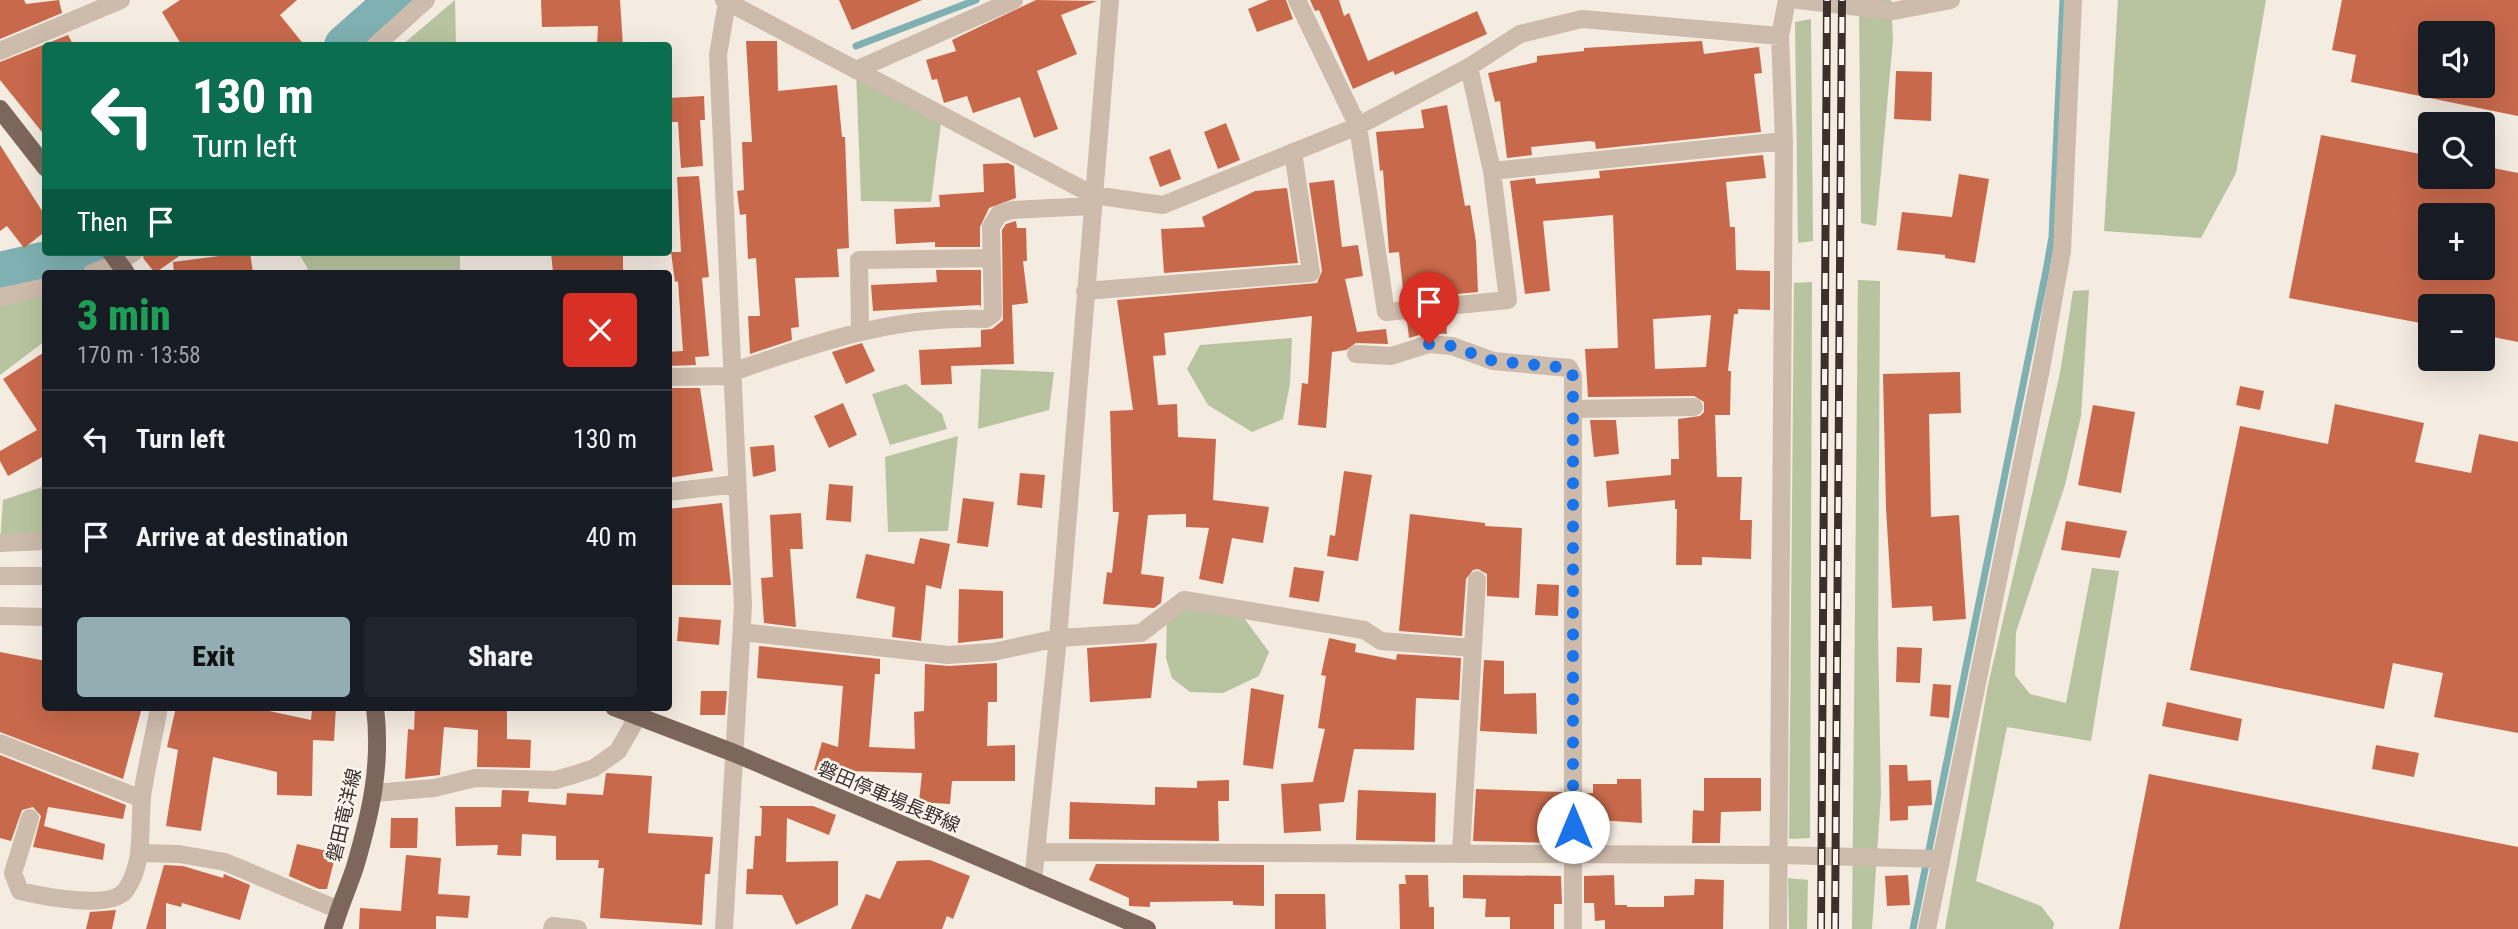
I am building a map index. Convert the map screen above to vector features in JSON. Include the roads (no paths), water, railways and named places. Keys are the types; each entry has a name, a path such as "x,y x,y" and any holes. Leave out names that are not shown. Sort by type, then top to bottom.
{"main road":[{"path":"0,109 42,163"},
{"name":"磐田竜洋線","path":"333,929 354,868 373,793 379,743 375,711"},
{"name":"磐田停車場長野線","path":"625,711 734,753 1147,929"}],"street":[{"path":"0,51 121,0"},
{"path":"379,42 426,0"},
{"path":"856,69 1014,0"},
{"path":"1033,881 1058,638 1110,0"},
{"path":"1297,0 1358,125 1386,312 1508,300 1492,170 1469,66"},
{"path":"1778,929 1784,141 1780,36 1787,0"},
{"path":"1798,0 1894,10 1951,0"},
{"path":"1927,929 2041,369 2062,251 2073,0"},
{"path":"724,929 742,632 718,55 725,1 856,69 1093,201"},
{"path":"672,377 732,374 860,331 927,318 986,319 993,314 991,228 999,214 1012,210 1093,201 1163,205 1358,125 1469,66 1520,34 1582,19 1780,36"},
{"path":"1492,170 1784,141"},
{"path":"1085,290 1311,273 1293,152"},
{"path":"860,331 859,260 991,258"},
{"path":"98,270 118,261"},
{"path":"0,297 42,288"},
{"path":"1356,354 1391,356 1429,344 1452,346 1493,361 1569,368 1573,376 1573,929"},
{"path":"1573,409 1694,407"},
{"path":"672,492 737,484"},
{"path":"0,543 42,541"},
{"path":"0,576 42,576"},
{"path":"1461,853 1477,580"},
{"path":"742,632 948,655 993,652 1058,638 1141,632 1184,600 1364,630 1381,640 1473,648"},
{"path":"0,616 42,617"},
{"path":"30,818 13,873 20,891 78,901 116,896 124,891 139,853 142,799 158,711"},
{"path":"373,793 434,788 475,778 555,780 573,775 594,768 618,751 638,716"},
{"path":"0,743 142,799"},
{"path":"1036,852 1779,855 1941,859"},
{"path":"139,853 179,854 225,862 339,911"},
{"path":"552,929 553,926 578,929"}],"waterway":[{"path":"350,42 397,0"},
{"path":"856,46 976,0"},
{"path":"1913,929 2052,237 2063,0"},
{"path":"0,273 72,256"}],"railway":[{"path":"1821,929 1827,0"},
{"path":"1835,929 1842,0"}]}
